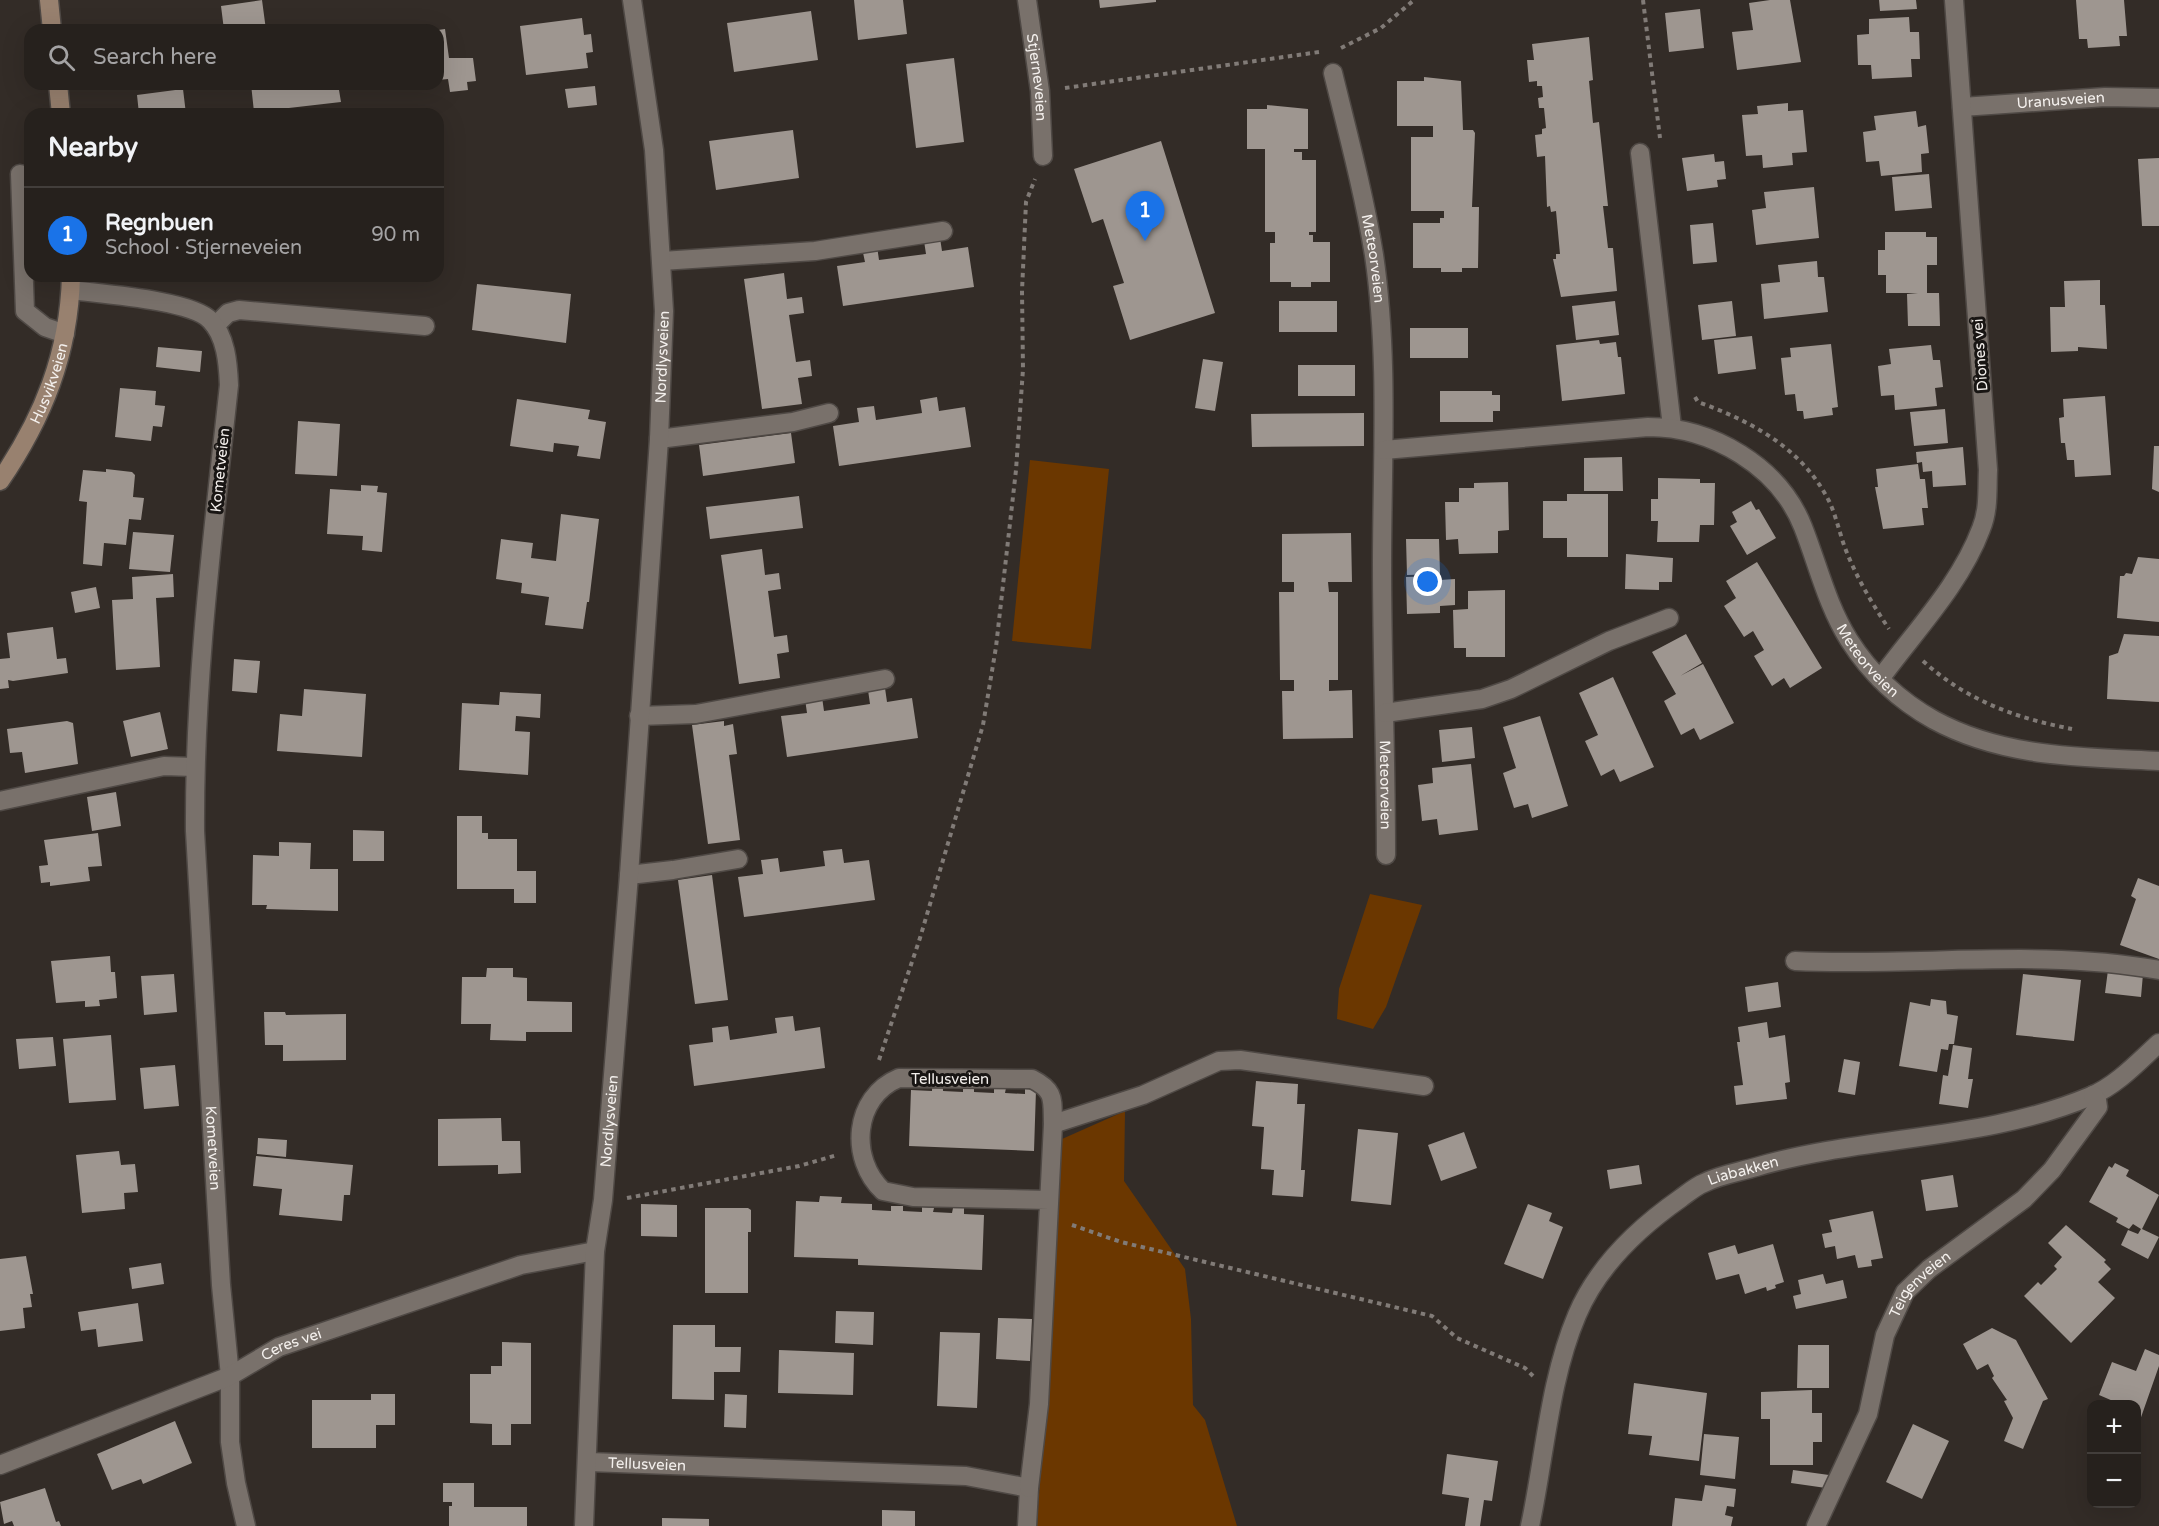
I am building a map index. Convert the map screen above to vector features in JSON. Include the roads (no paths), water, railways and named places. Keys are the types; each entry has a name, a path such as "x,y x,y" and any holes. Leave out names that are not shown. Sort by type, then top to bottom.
{"main road":[{"path":"49,0 51,24"},
{"path":"59,90 60,108"},
{"name":"Husvikveien","path":"0,481 25,444 48,397 65,334 71,283"}],"street":[{"name":"Nordlysveien","path":"584,1526 589,1462 594,1251 603,1200 629,875 659,439 664,311 663,261 654,150 632,0"},
{"name":"Stjerneveien","path":"1027,0 1040,91 1043,156"},
{"name":"Diones vei","path":"1880,679 1967,561 1982,528 1987,508 1988,470 1954,0"},
{"name":"Meteorveien","path":"1333,73 1358,172 1374,255 1380,313 1384,450 1382,564 1386,855"},
{"name":"Uranusveien","path":"1962,107 2106,97 2159,98"},
{"path":"1640,153 1672,427"},
{"path":"20,174 25,311 45,327 65,334"},
{"path":"663,261 815,251 943,231"},
{"path":"71,283 188,307 208,318 215,326 228,313 239,310 425,326"},
{"name":"Kometveien","path":"215,326 228,358 229,385 210,556 194,767 195,831 221,1285 230,1376 230,1442 246,1526"},
{"path":"659,439 770,425 829,413"},
{"name":"Meteorveien","path":"1384,450 1672,427 1730,447 1753,461 1777,485 1802,525 1826,595 1848,638 1880,679 1933,719 1970,737 1989,743 2056,755 2159,761"},
{"path":"1385,713 1482,699 1511,689 1609,641 1669,618"},
{"path":"639,716 696,714 885,679"},
{"path":"0,801 164,766 194,767"},
{"path":"629,875 738,859"},
{"path":"1795,961 1847,964 2074,959 2159,970"},
{"name":"Liabakken","path":"1530,1526 1557,1381 1564,1352 1578,1313 1597,1278 1649,1220 1704,1183 1811,1154 2025,1119 2093,1095 2121,1077 2159,1043"},
{"path":"1053,1124 1143,1095 1219,1061 1240,1060 1424,1086"},
{"name":"Tellusveien","path":"1027,1526 1039,1404 1053,1124 1052,1095 1046,1086 1032,1079 899,1078 884,1087 866,1108 859,1143 877,1185 892,1195 1048,1209"},
{"name":"Teigenveien","path":"1816,1526 1863,1428 1885,1335 1905,1292 1929,1269 2031,1192 2052,1170 2098,1107 2093,1095"},
{"name":"Ceres vei","path":"0,1465 230,1376 279,1347 521,1264 594,1251"},
{"name":"Tellusveien","path":"589,1462 966,1476 1029,1488"}],"place":[{"name":"Regnbuen","path":"1145,241"}]}
